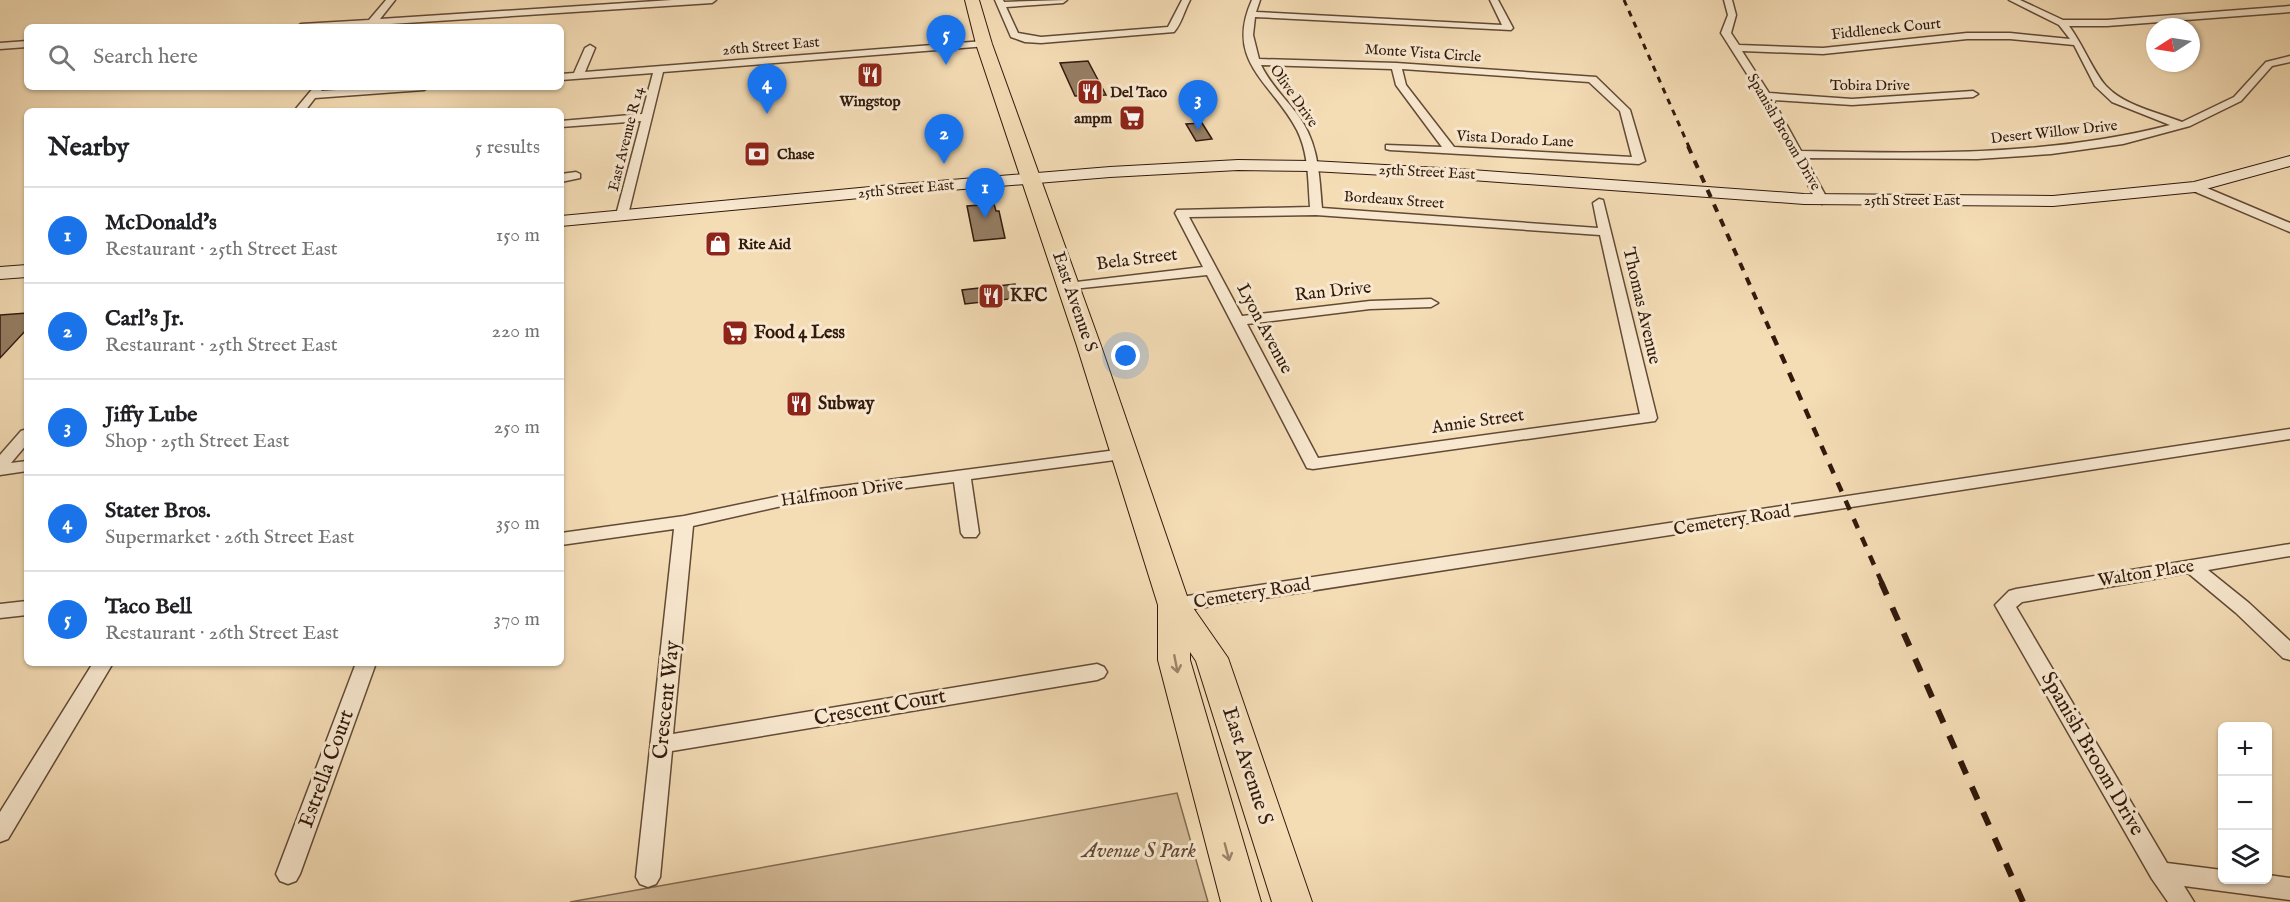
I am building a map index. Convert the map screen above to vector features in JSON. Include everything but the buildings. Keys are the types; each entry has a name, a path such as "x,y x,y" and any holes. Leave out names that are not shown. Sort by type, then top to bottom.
{"main road":[{"name":"East Avenue S","path":"972,0 984,44 1174,606 1212,658 1292,902"},
{"name":"25th Street East","path":"564,221 1030,179 1239,165 1312,166 1458,174 1822,200 2053,201 2195,187 2290,161"},
{"path":"0,273 24,271"},
{"name":"East Avenue S","path":"1174,606 1174,660 1240,902"}],"street":[{"path":"371,24 391,0"},
{"path":"384,24 712,0"},
{"path":"1064,0 1000,2 1014,35 1025,39 1171,30 1186,0"},
{"name":"Olive Drive","path":"1256,0 1250,14 1248,30 1253,62 1260,76 1300,128 1308,143 1316,211"},
{"path":"1250,14 1508,28 1494,0"},
{"name":"Spanish Broom Drive","path":"1728,0 1732,15 1726,33 1766,96 1822,200"},
{"path":"2013,0 2062,23 2107,23 2290,9"},
{"path":"2278,0 2290,4"},
{"path":"2062,23 2078,44 2100,86 2116,100 2181,126"},
{"name":"Fiddleneck Court","path":"1734,48 1823,51 1967,36 2010,36 2078,44"},
{"path":"0,46 24,44"},
{"name":"26th Street East","path":"564,77 984,44"},
{"path":"578,76 590,48"},
{"name":"Desert Willow Drive","path":"1796,154 1893,157 2031,153 2142,136 2181,126 2216,112 2244,95 2264,75 2269,64 2290,59"},
{"name":"Monte Vista Circle","path":"1253,62 1396,66 1592,79 1624,110 1639,162"},
{"path":"1396,66 1401,85 1451,151"},
{"name":"East Avenue R 14","path":"622,215 659,70"},
{"path":"301,108 315,91 342,90"},
{"name":"Tobira Drive","path":"1766,96 1852,102 1973,94"},
{"path":"564,123 646,117"},
{"name":"Vista Dorado Lane","path":"1390,147 1639,162"},
{"path":"564,178 576,176"},
{"path":"2195,187 2290,228"},
{"name":"Thomas Avenue","path":"1599,203 1649,418"},
{"name":"Bordeaux Street","path":"1181,213 1316,211 1605,232"},
{"name":"Lyon Avenue","path":"1181,213 1313,464"},
{"name":"Bela Street","path":"1068,287 1211,270"},
{"name":"Ran Drive","path":"1239,321 1370,305 1431,303"},
{"name":"Annie Street","path":"1313,464 1649,418"},
{"name":"Cemetery Road","path":"1174,606 2290,434"},
{"path":"0,468 24,438"},
{"name":"Halfmoon Drive","path":"564,539 684,522 804,496 963,477 1124,454"},
{"path":"0,468 24,466"},
{"path":"963,477 970,533"},
{"name":"Crescent Way","path":"648,877 684,522"},
{"name":"Walton Place","path":"2005,605 2016,596 2290,550"},
{"path":"2192,567 2254,617 2290,653"},
{"name":"Spanish Broom Drive","path":"2005,605 2160,872 2182,902"},
{"path":"0,611 24,608"},
{"path":"0,832 101,666"},
{"name":"Estrella Court","path":"288,874 365,666"},
{"name":"Crescent Court","path":"663,744 1097,672"},
{"path":"2160,872 2290,889"}],"green space":[{"name":"Avenue S Park","path":"1177,793 1208,902 570,902"}],"railway":[{"path":"1624,0 1689,147"},
{"path":"1688,146 1773,337"},
{"path":"1773,336 1882,583"},
{"path":"1881,582 2023,902"}],"place":[{"name":"Taco Bell","path":"946,65"},
{"name":"Wingstop","path":"870,75"},
{"name":"Del Taco","path":"1090,92"},
{"name":"Stater Bros.","path":"767,114"},
{"name":"ampm","path":"1132,118"},
{"name":"Jiffy Lube","path":"1198,130"},
{"name":"Chase","path":"757,154"},
{"name":"Carl's Jr.","path":"944,164"},
{"name":"McDonald's","path":"985,218"},
{"name":"Rite Aid","path":"718,244"},
{"name":"KFC","path":"991,296"},
{"name":"Food 4 Less","path":"735,333"},
{"name":"Subway","path":"799,404"}]}
